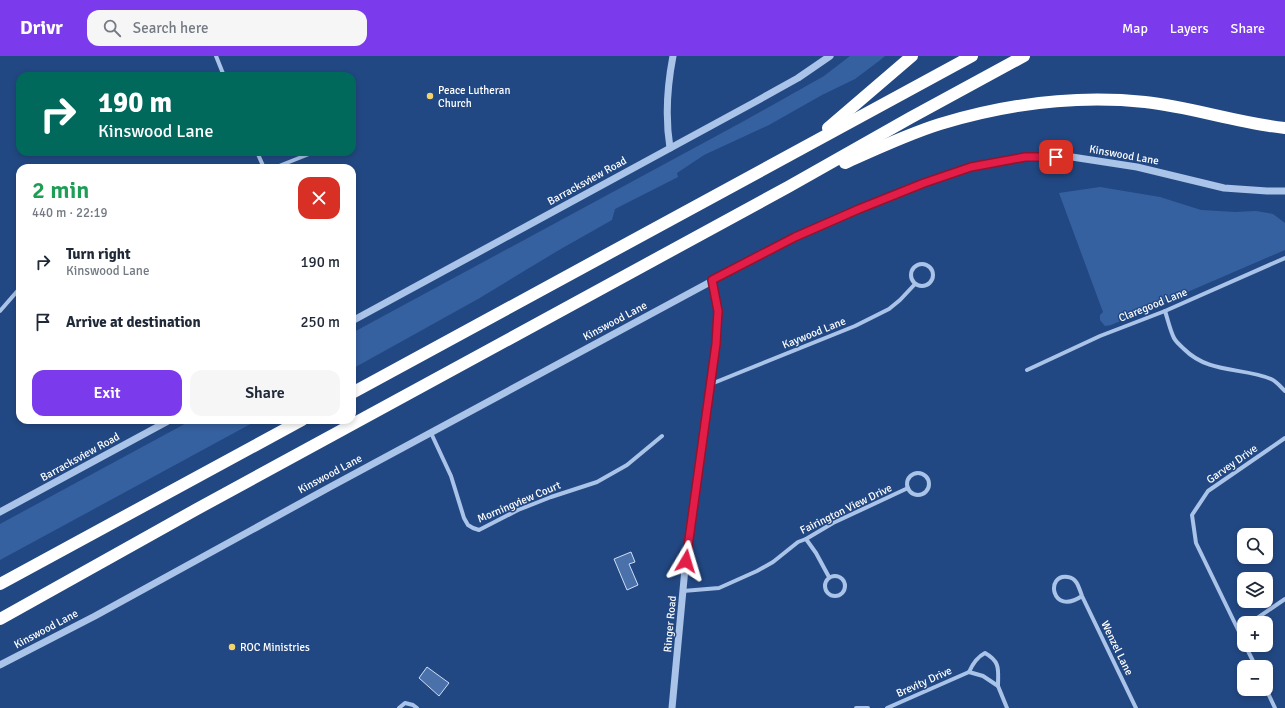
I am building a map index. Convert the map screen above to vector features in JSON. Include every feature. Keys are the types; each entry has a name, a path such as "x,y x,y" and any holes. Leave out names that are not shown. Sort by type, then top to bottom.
{"highway":[{"path":"809,144 912,56"},
{"path":"356,391 972,56"},
{"path":"356,422 788,187 1024,56"},
{"path":"788,187 939,124 1001,108 1036,103 1081,100 1144,102 1246,123 1285,128"},
{"path":"0,584 295,424"},
{"path":"0,619 196,509 352,424"}],"street":[{"path":"216,56 222,72"},
{"path":"670,148 666,114 673,56"},
{"name":"Barracksview Road","path":"356,319 798,78 830,56"},
{"path":"284,164 304,156"},
{"name":"Kinswood Lane","path":"0,665 95,616 712,280 795,237 924,183 971,167 1025,157 1072,157 1137,167 1224,188 1285,191"},
{"name":"Claregood Lane","path":"1027,370 1100,336 1165,311 1285,258"},
{"path":"920,264 924,264 931,268 934,274 930,284 922,287 915,284 911,277 913,268 920,264"},
{"name":"Ringer Road","path":"672,708 687,547 716,344 718,311 712,280"},
{"name":"Kaywood Lane","path":"711,384 889,309 915,284"},
{"path":"0,311 16,293"},
{"path":"1165,311 1174,338 1194,358 1218,368 1257,374 1273,380 1285,391"},
{"name":"Barracksview Road","path":"0,512 163,424"},
{"name":"Morningview Court","path":"431,433 451,476 464,518 468,525 479,530 518,510 551,497 597,482 627,465 662,436"},
{"name":"Garvey Drive","path":"1237,627 1196,543 1192,515 1208,491 1285,438"},
{"path":"921,472 929,479 929,487 922,495 912,494 908,488 908,480 912,474 921,472"},
{"name":"Fairington View Drive","path":"683,591 719,588 757,571 773,562 798,542 833,523 908,488"},
{"path":"806,539 816,553 829,577"},
{"path":"835,576 842,578 845,584 842,594 832,596 826,592 824,586 829,577 835,576"},
{"name":"Wenzel Lane","path":"1082,596 1070,602 1061,601 1053,590 1057,579 1063,576 1071,577 1077,582 1082,596 1136,708"},
{"path":"1261,616 1285,600"},
{"name":"Brevity Drive","path":"969,672 972,663 979,656 985,653 995,659 998,666 998,686"},
{"name":"Brevity Drive","path":"887,708 969,672 983,676 998,686"},
{"path":"998,686 1007,708"},
{"path":"1269,696 1275,708"},
{"path":"399,708 405,704 413,705 417,708"},
{"path":"856,708 868,708"}],"shaded area":[{"path":"850,56 885,56 855,79 822,95 769,125 704,155 677,173 678,177 615,209 612,220 478,299 356,367 356,331 744,121 824,76"},
{"path":"1100,187 1160,197 1201,210 1235,212 1256,211 1273,214 1285,223 1285,250 1111,325 1105,326 1100,320 1100,315 1103,312 1059,193"},
{"path":"185,424 251,424 0,560 0,524"}],"building":[{"path":"631,552 635,562 629,564 638,585 627,590 614,559"},
{"path":"427,667 449,683 439,696 419,678"}],"place":[{"name":"Peace Lutheran Church","path":"430,96"},
{"name":"ROC Ministries","path":"232,647"}],"route":[{"path":"686,561 716,344 718,311 716,294 712,280 795,237 924,183 971,167 1025,157 1056,157"}]}
